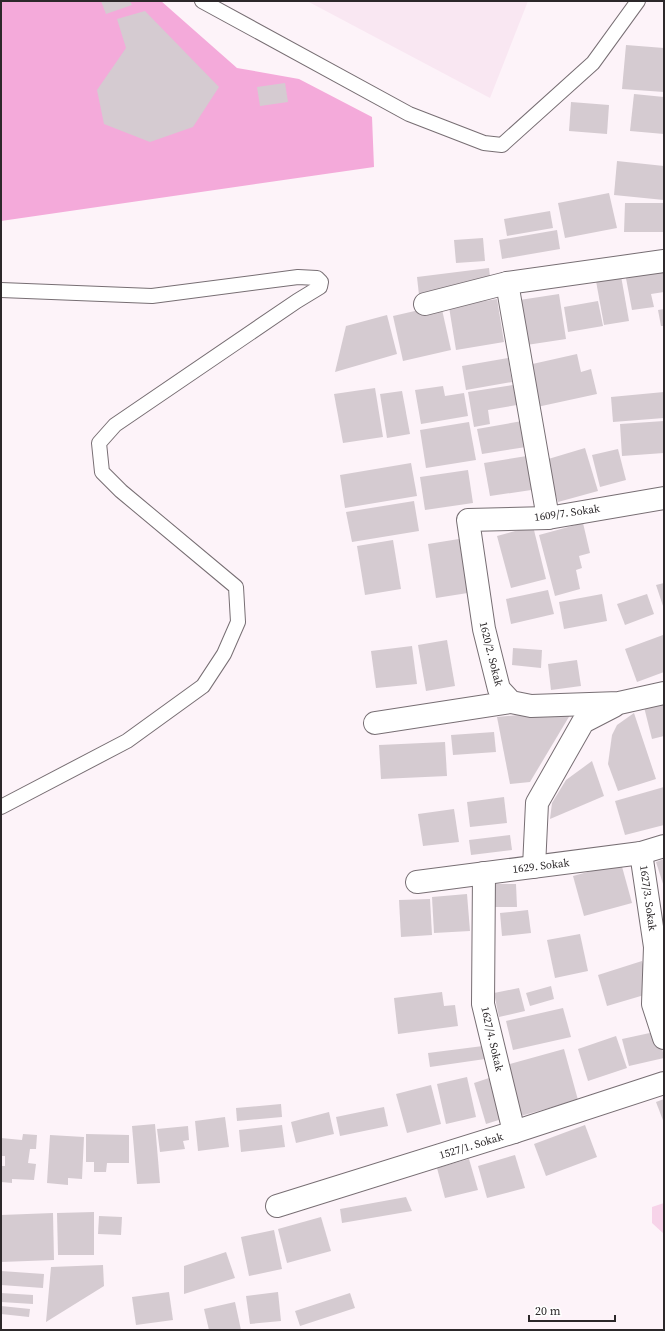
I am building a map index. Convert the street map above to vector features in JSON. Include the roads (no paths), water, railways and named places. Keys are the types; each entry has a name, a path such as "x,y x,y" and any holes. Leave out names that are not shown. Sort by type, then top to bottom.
{"street":[{"path":"425,304 507,283 664,261"},
{"path":"507,283 548,518"},
{"name":"1609/7. Sokak","path":"468,520 548,518 664,498"},
{"name":"1620/2. Sokak","path":"468,520 484,630 499,689 511,702"},
{"path":"375,724 511,702 531,706 619,703 664,693"},
{"path":"534,867 537,804 583,722 619,703"},
{"name":"1629. Sokak","path":"417,882 641,853 664,846"},
{"name":"1627/3. Sokak","path":"641,853 655,947 653,1004 664,1038"},
{"name":"1627/4. Sokak","path":"484,873 483,1004 514,1132"},
{"name":"1527/1. Sokak","path":"277,1206 514,1132 664,1083"}],"lane":[{"path":"202,1 409,114 484,143 502,145 593,63 638,1"},
{"path":"1,290 152,296 298,277 317,278 321,282 320,288 297,301 115,424 99,443 102,472 121,491 236,587 238,622 224,654 203,686 126,741 1,807"}]}
